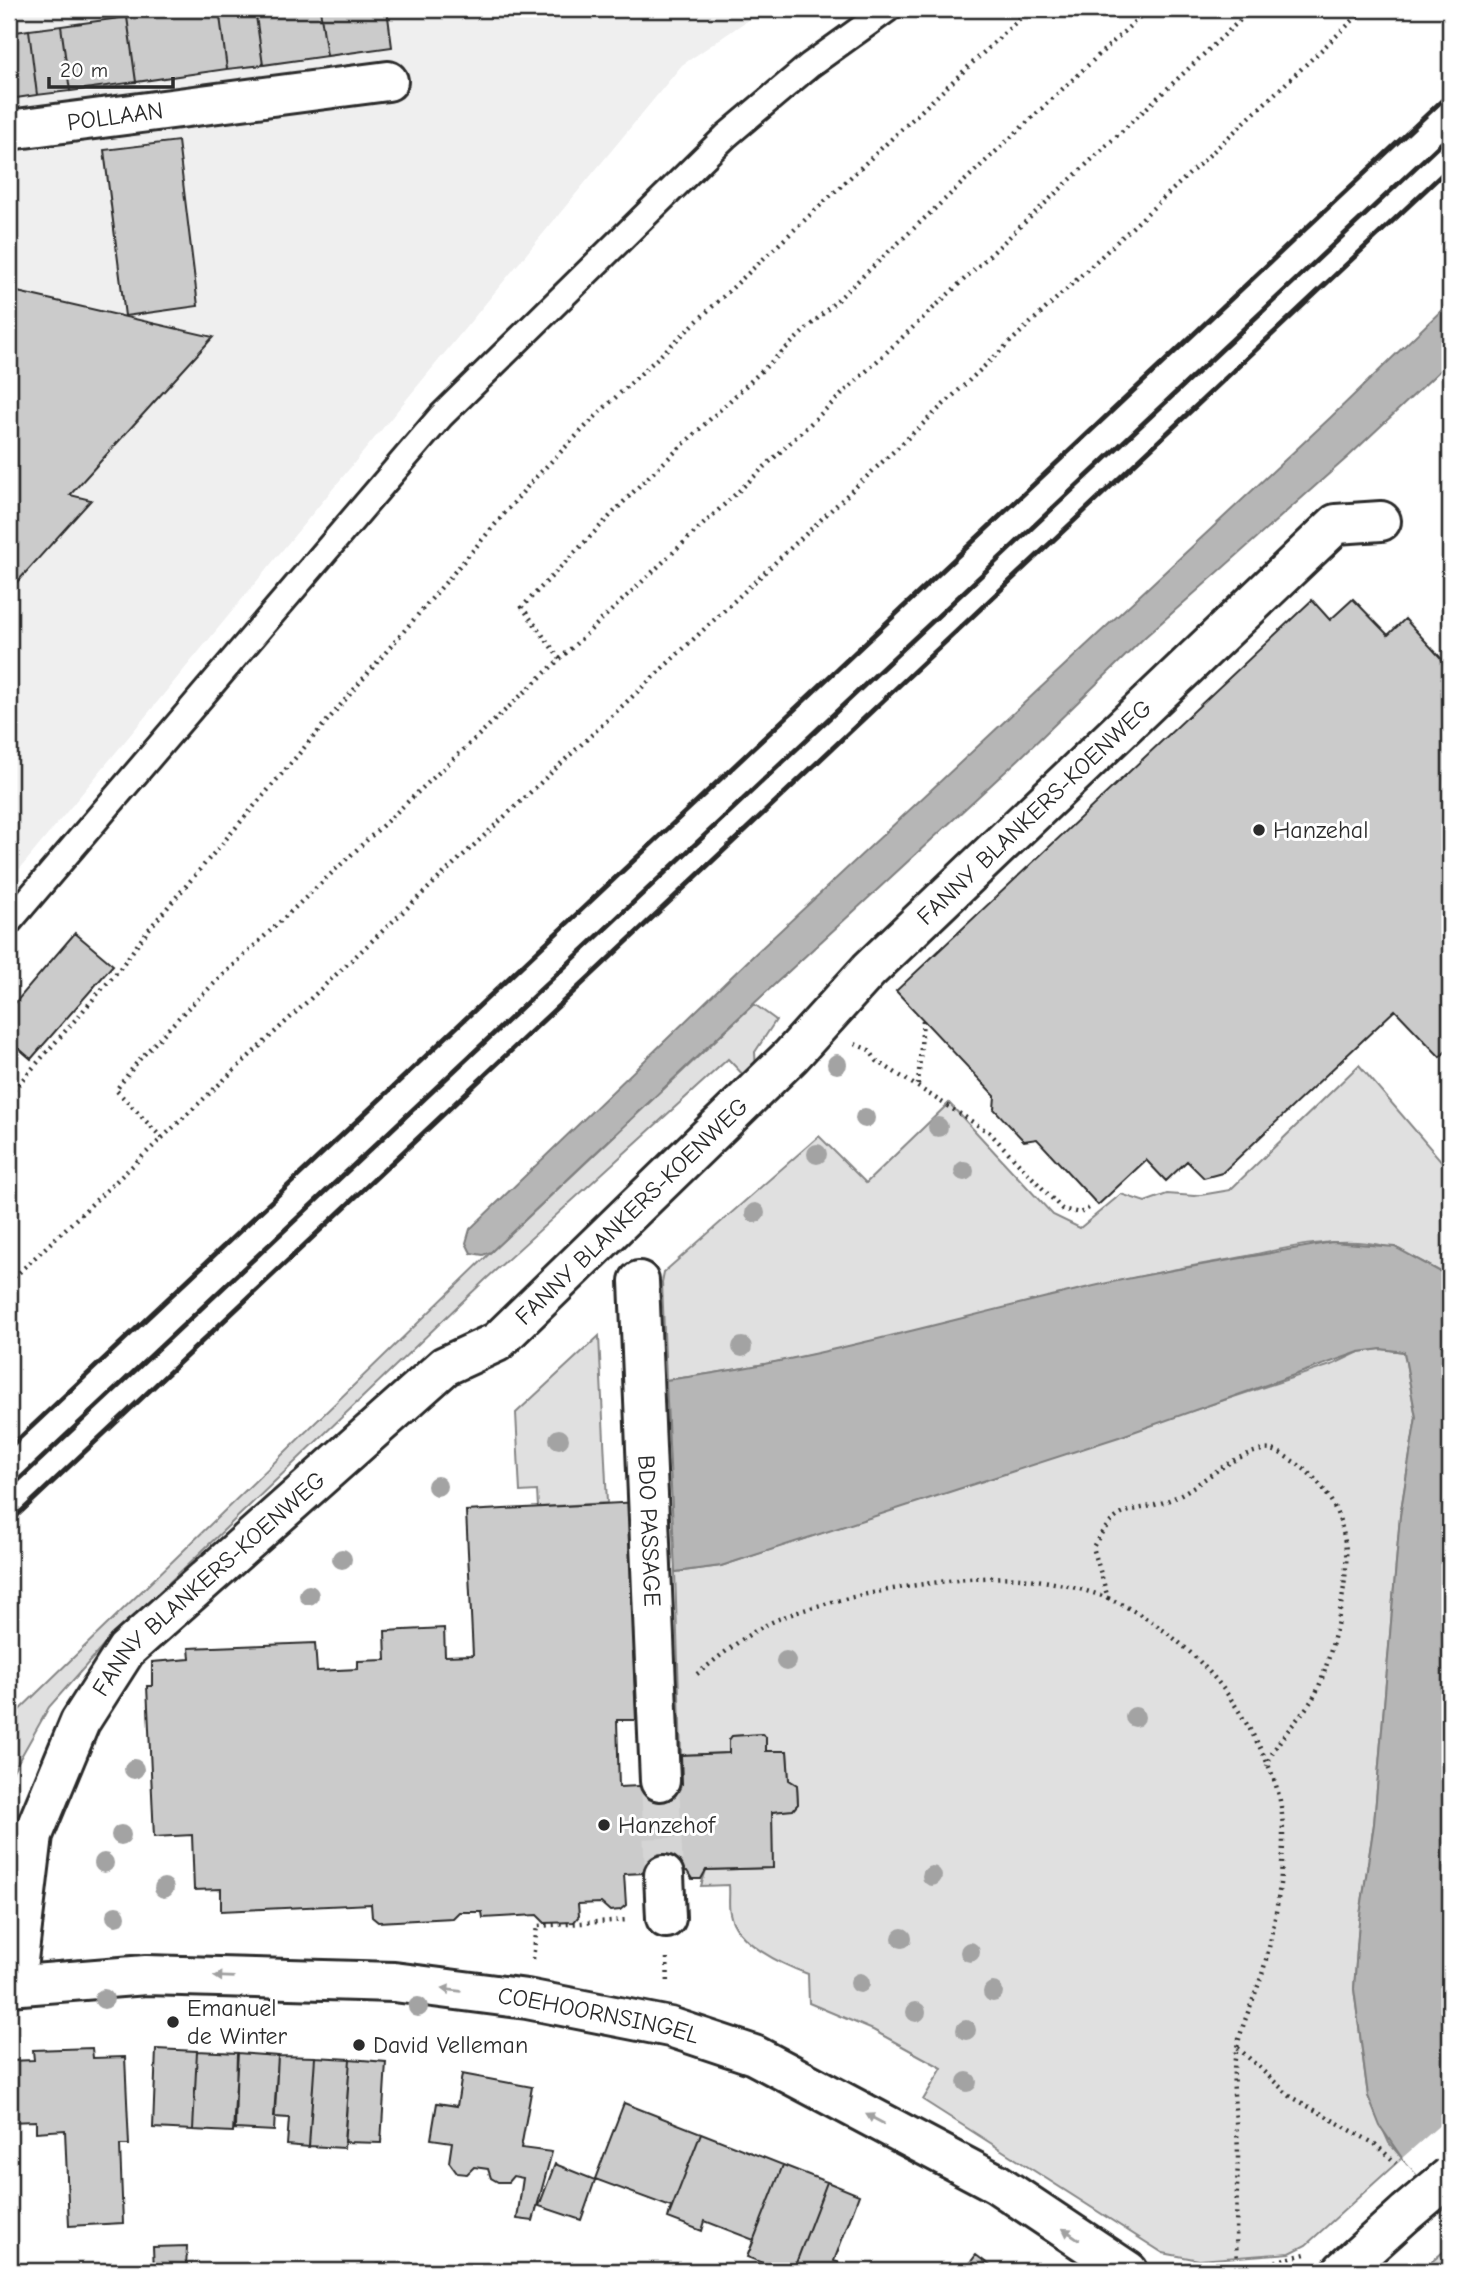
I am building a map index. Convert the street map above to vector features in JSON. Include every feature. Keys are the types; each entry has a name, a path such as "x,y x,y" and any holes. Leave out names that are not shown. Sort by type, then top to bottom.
{"street":[{"name":"POLLAAN","path":"9,130 388,81"},
{"name":"FANNY BLANKERS-KOENWEG","path":"12,1985 33,1835 80,1722 126,1650 446,1366 497,1342 816,1028 869,970 1336,524 1381,521"},
{"name":"BDO PASSAGE","path":"639,1281 660,1781"},
{"path":"664,1874 666,1918"},
{"name":"COEHOORNSINGEL","path":"12,1985 160,1975 394,1982 527,1999 670,2028 754,2055 996,2183 1128,2271"},
{"path":"1328,2267 1406,2213 1450,2176"}],"lane":[{"path":"9,922 441,416 726,136 810,65 888,9"}],"path":[{"path":"9,1094 118,971 158,918 534,479 601,411 1030,9"},
{"path":"560,659 522,607 642,483 1148,9"},
{"path":"162,1138 116,1090 138,1060 186,1010 1252,9"},
{"path":"9,1282 1364,9"},
{"path":"918,1085 923,1020"},
{"path":"816,1028 869,1050 877,1061 990,1133 1062,1209 1080,1213 1089,1208"},
{"path":"1108,1598 1093,1548 1107,1522 1128,1510 1174,1497 1225,1465 1263,1450 1276,1450 1307,1470 1330,1497 1340,1518 1347,1555 1332,1646 1314,1697 1267,1766"},
{"path":"657,1692 678,1688 764,1626 789,1615 872,1594 974,1579 1019,1578 1076,1587 1108,1598 1153,1622 1191,1653 1250,1729 1278,1794 1282,1843 1274,1914 1263,1969 1237,2048 1233,2091 1238,2157 1234,2213 1237,2264"},
{"path":"527,1999 537,1926 666,1918"},
{"path":"1237,2048 1290,2096 1375,2144 1396,2163"},
{"path":"1179,2271 1186,2267 1270,2263 1306,2254 1328,2267"}],"shaded area":[{"path":"9,9 764,9 682,65 9,882"},
{"path":"1450,302 1450,361 1349,456 1145,637 1019,759 722,1033 491,1252 483,1255 471,1253 466,1243 470,1229 754,955 1330,418"},
{"path":"754,1004 776,1020 755,1052 756,1072 749,1081 728,1059 486,1279 106,1643 49,1707 9,1778 9,1720 491,1252"},
{"path":"1359,1065 1450,1171 1450,1277 1410,1256 1379,1245 1349,1242 1311,1244 1146,1275 804,1356 666,1380 662,1282 664,1272 819,1136 866,1183 949,1103 1053,1215 1080,1228 1121,1194 1145,1202 1167,1194 1195,1196 1230,1190"},
{"path":"1332,1242 1395,1247 1450,1277 1450,2208 1402,2158 1380,2126 1368,2096 1354,1989 1359,1922 1374,1824 1400,1516 1416,1417 1404,1352 1381,1349 1359,1352 1119,1437 721,1566 675,1572 666,1380 823,1352 1112,1282"},
{"path":"599,1336 607,1503 538,1507 537,1491 520,1492 516,1413"},
{"path":"1381,1349 1404,1352 1416,1417 1400,1516 1374,1824 1359,1922 1354,1989 1368,2096 1389,2143 1402,2158 1306,2245 1290,2253 1199,2260 1163,2253 923,2100 942,2068 873,2030 809,2003 808,1974 786,1965 750,1943 734,1924 729,1910 729,1885 701,1886 706,1870 772,1868 772,1812 793,1809 798,1804 797,1785 789,1780 787,1751 766,1751 766,1737 762,1734 732,1736 729,1740 729,1753 681,1755 675,1572 721,1566 1334,1364 1359,1352"},
{"path":"1450,2246 1450,2271 1421,2271"}],"pier":[{"path":"1450,2116 1450,2210 1402,2158"}],"building":[{"path":"190,9 219,9 227,69 136,82 127,17"},
{"path":"219,9 255,9 263,65 227,69"},
{"path":"255,9 320,9 327,56 263,65"},
{"path":"320,9 387,9 392,47 327,56"},
{"path":"127,17 136,82 70,91 61,26"},
{"path":"61,26 70,91 37,95 29,30"},
{"path":"29,30 37,95 9,99 9,33"},
{"path":"178,141 198,306 125,316 104,150"},
{"path":"9,290 213,337 70,495 91,500 9,591"},
{"name":"Hanzehal","path":"1353,599 1388,635 1405,619 1450,668 1450,1047 1440,1057 1395,1010 1222,1173 1204,1178 1187,1161 1166,1181 1146,1160 1098,1205 1037,1139 1024,1141 994,1109 995,1096 896,991 1312,600 1330,620"},
{"path":"75,933 113,965 31,1059 9,1040 9,1010"},
{"path":"640,1502 647,1653 633,1653 636,1720 617,1720 619,1787 682,1784 681,1755 729,1753 729,1740 732,1736 762,1734 766,1737 766,1751 787,1751 789,1780 797,1785 798,1804 793,1810 772,1812 773,1868 706,1870 701,1879 692,1879 687,1871 624,1874 626,1905 620,1910 610,1911 601,1903 578,1904 579,1916 574,1922 545,1923 537,1915 483,1918 482,1912 459,1912 453,1918 378,1922 372,1917 371,1904 221,1911 221,1889 194,1890 192,1835 154,1837 147,1686 152,1686 152,1662 190,1659 189,1648 315,1643 317,1671 358,1669 358,1661 386,1660 385,1631 444,1628 445,1656 473,1655 466,1511"},
{"path":"92,2048 93,2058 125,2057 129,2145 120,2145 123,2223 69,2226 65,2130 36,2132 36,2121 9,2122 9,2061 34,2060 33,2050"},
{"path":"156,2049 197,2051 193,2130 153,2128"},
{"path":"197,2051 238,2053 233,2132 193,2130"},
{"path":"237,2053 278,2056 274,2131 235,2129"},
{"path":"278,2056 315,2057 309,2147 287,2145 289,2118 274,2117"},
{"path":"315,2057 350,2059 344,2148 309,2146"},
{"path":"350,2059 386,2062 381,2143 344,2142"},
{"path":"462,2074 532,2087 521,2148 552,2152 533,2221 517,2219 523,2178 513,2176 508,2182 498,2182 491,2178 488,2169 474,2167 467,2174 457,2173 449,2162 452,2142 431,2139 437,2103 457,2106"},
{"path":"624,2103 701,2133 668,2218 671,2207 595,2179"},
{"path":"701,2133 783,2165 754,2240 705,2221 702,2231 668,2218"},
{"path":"555,2164 595,2180 581,2220 539,2206"},
{"path":"783,2165 827,2182 793,2271 774,2271 776,2268 747,2257"},
{"path":"827,2182 859,2195 834,2261 843,2264 846,2271 793,2271"},
{"path":"187,2246 186,2271 154,2271 153,2247"},
{"path":"976,2255 996,2270 964,2271"},
{"path":"379,2264 383,2271 356,2271"},
{"path":"97,2268 97,2271 68,2271 68,2269"}],"tunnel":[{"path":"660,1781 664,1875"}],"railway":[{"path":"9,1448 1450,93"},
{"path":"9,1489 1450,135"},
{"path":"9,1523 1450,167"}],"place":[{"name":"Hanzehal","path":"1259,830"},
{"name":"Hanzehof","path":"604,1825"},
{"name":"Emanuel de Winter","path":"173,2022"},
{"name":"David Velleman","path":"359,2045"}]}
